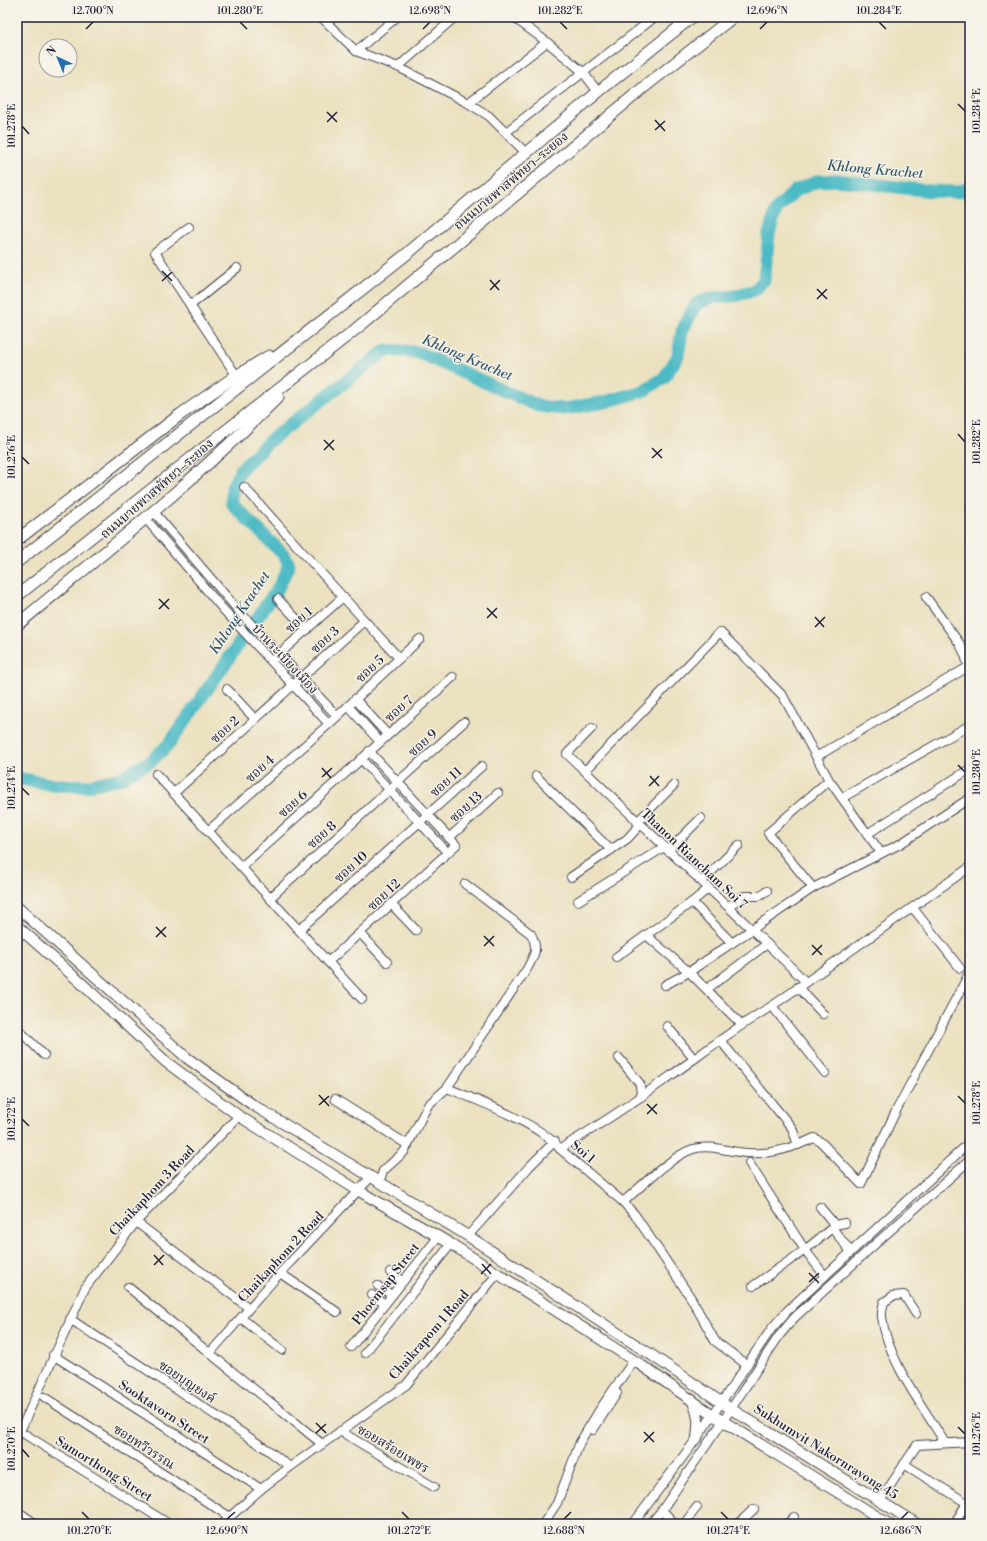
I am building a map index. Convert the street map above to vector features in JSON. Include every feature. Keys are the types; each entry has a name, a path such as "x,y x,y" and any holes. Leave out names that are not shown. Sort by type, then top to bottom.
{"highway":[{"name":"ถนนบายพาสพัทยา–ระยอง","path":"17,562 408,253 598,92 692,17"},
{"name":"ถนนบายพาสพัทยา–ระยอง","path":"17,596 356,329 637,94 733,17"},
{"name":"ถนนบายพาสพัทยา–ระยอง","path":"17,540 181,414 236,375 300,338"},
{"name":"ถนนบายพาสพัทยา–ระยอง","path":"17,625 150,515 255,420 308,367"}],"main road":[{"name":"Sukhumvit Nakornrayong 45","path":"17,907 187,1058 253,1106 468,1236 650,1354 731,1409 917,1524"},
{"path":"17,926 166,1062 239,1116 359,1191 439,1236 498,1273 636,1361 713,1415 889,1524"},
{"path":"692,1400 697,1411 699,1421 697,1438"}],"street":[{"path":"356,52 397,17"},
{"path":"398,67 455,17"},
{"path":"513,17 547,42 583,72 598,92"},
{"path":"506,132 655,17"},
{"path":"325,18 356,52 398,67 468,103 489,116 526,153"},
{"path":"468,103 547,42"},
{"path":"189,227 155,252 236,375"},
{"path":"191,306 237,268"},
{"path":"244,487 399,658"},
{"name":"บ้านระเบียงเมือง","path":"150,515 337,716"},
{"name":"บ้านระเบียงเมือง","path":"150,515 222,608 328,724"},
{"name":"ซอย 1","path":"271,661 343,597"},
{"path":"816,757 969,669 960,644 926,597"},
{"path":"278,599 306,630"},
{"path":"222,608 230,601"},
{"name":"ซอย 3","path":"293,685 364,621"},
{"path":"243,631 250,624"},
{"path":"584,771 720,632 782,696 829,780 880,853"},
{"name":"ซอย 5","path":"337,716 420,639"},
{"name":"ซอย 7","path":"361,759 453,677"},
{"name":"ซอย 2","path":"174,793 293,685"},
{"path":"227,689 255,719"},
{"path":"355,699 388,735"},
{"path":"348,706 380,742"},
{"name":"ซอย 4","path":"208,831 337,716"},
{"name":"ซอย 9","path":"390,790 464,722"},
{"path":"842,798 970,725"},
{"name":"Thanon Riancham Soi 7","path":"592,728 567,754 666,849 710,888 805,982"},
{"path":"369,751 397,783 450,838"},
{"path":"361,759 447,852"},
{"name":"ซอย 6","path":"241,867 361,759"},
{"name":"ซอย 11","path":"419,822 482,766"},
{"path":"867,834 970,770"},
{"path":"156,774 362,999"},
{"path":"536,776 611,850"},
{"path":"813,888 768,833 829,780"},
{"path":"571,877 627,839 639,823 674,785"},
{"name":"ซอย 8","path":"270,898 390,790"},
{"name":"ซอย 13","path":"450,838 498,793"},
{"path":"665,985 689,972 732,943 751,928 813,888 900,844 970,798"},
{"path":"578,902 666,849 701,818"},
{"name":"ซอย 10","path":"299,930 419,822"},
{"name":"ซอย 12","path":"328,962 456,845 450,838"},
{"path":"702,881 739,845"},
{"path":"560,1149 641,1097 741,1024 772,1006 970,867"},
{"path":"375,1181 383,1171 404,1152 428,1105 447,1088 534,955 535,942 531,934 465,884"},
{"path":"616,956 710,888"},
{"path":"728,906 744,896 758,896 767,891"},
{"path":"692,902 732,943"},
{"path":"391,904 416,930"},
{"path":"913,908 960,968"},
{"path":"360,933 387,962"},
{"path":"646,935 689,972 741,1024"},
{"path":"707,989 767,944"},
{"path":"623,1202 668,1164 683,1153 694,1149 705,1148 748,1153 765,1153 783,1150 814,1138 821,1142 861,1184 897,1109 970,972"},
{"path":"798,987 823,1014"},
{"path":"772,1006 825,1073"},
{"path":"667,1026 694,1059"},
{"path":"17,1028 44,1055"},
{"path":"720,1040 792,1128 798,1145"},
{"path":"619,1058 640,1084 641,1097"},
{"name":"Soi 1","path":"447,1088 489,1105 555,1141 560,1149 623,1202 636,1215 691,1298 715,1341 747,1365"},
{"path":"335,1099 408,1145"},
{"name":"Chaikaphom 3 Road","path":"17,1438 53,1355 85,1288 136,1222 239,1116"},
{"path":"468,1236 529,1167 555,1141"},
{"path":"633,1524 697,1438 772,1328 787,1311 970,1142"},
{"path":"650,1524 662,1510 779,1336 794,1318 882,1237 970,1160"},
{"path":"749,1163 805,1250 825,1276"},
{"path":"948,1163 956,1172"},
{"name":"Chaikaphom 2 Road","path":"210,1353 280,1273 359,1191 375,1181"},
{"path":"820,1207 851,1252"},
{"path":"136,1222 249,1308"},
{"path":"753,1286 805,1250 833,1226 844,1223"},
{"name":"Phoemsap Street","path":"351,1347 439,1236"},
{"path":"365,1353 451,1244"},
{"path":"390,1272 403,1281"},
{"path":"280,1273 337,1312"},
{"name":"Chaikrapom 1 Road","path":"222,1524 261,1489 290,1467 406,1385 498,1273"},
{"path":"378,1286 392,1296"},
{"path":"128,1287 322,1444"},
{"path":"372,1295 385,1304"},
{"path":"916,1314 904,1295 892,1296 884,1302 881,1316 889,1345 904,1375 945,1443"},
{"name":"ซอยบุญยงค์","path":"70,1318 268,1450 290,1467"},
{"path":"241,1318 282,1350"},
{"path":"371,1321 383,1330"},
{"name":"Sooktavorn Street","path":"53,1355 261,1489"},
{"path":"543,1524 557,1503 580,1442 600,1409 636,1361"},
{"path":"549,1524 562,1504 574,1467 586,1441 636,1361"},
{"name":"ซอยทวีวรรณ","path":"44,1397 230,1517"},
{"name":"ซอยสร้อยเพชร","path":"340,1431 434,1487"},
{"name":"Samorthong Street","path":"26,1435 169,1524"},
{"path":"880,1501 916,1444 970,1442"},
{"path":"904,1464 969,1504 954,1524"},
{"path":"684,1524 697,1508"},
{"path":"738,1524 754,1509"},
{"path":"662,1510 676,1524"},
{"path":"17,1511 36,1524"},
{"path":"787,1524 794,1517"}],"waterway":[{"name":"Khlong Krachet","path":"17,778 54,785 86,786 121,778 151,761 169,744 278,588 289,565 285,556 232,504 232,487 242,468 268,442 386,350 417,352 538,406 564,409 605,402 643,391 664,378 678,356 682,331 696,304 711,298 734,296 755,290 764,280 769,234 776,210 795,191 818,181 837,180 931,191 958,192 970,188"}]}
